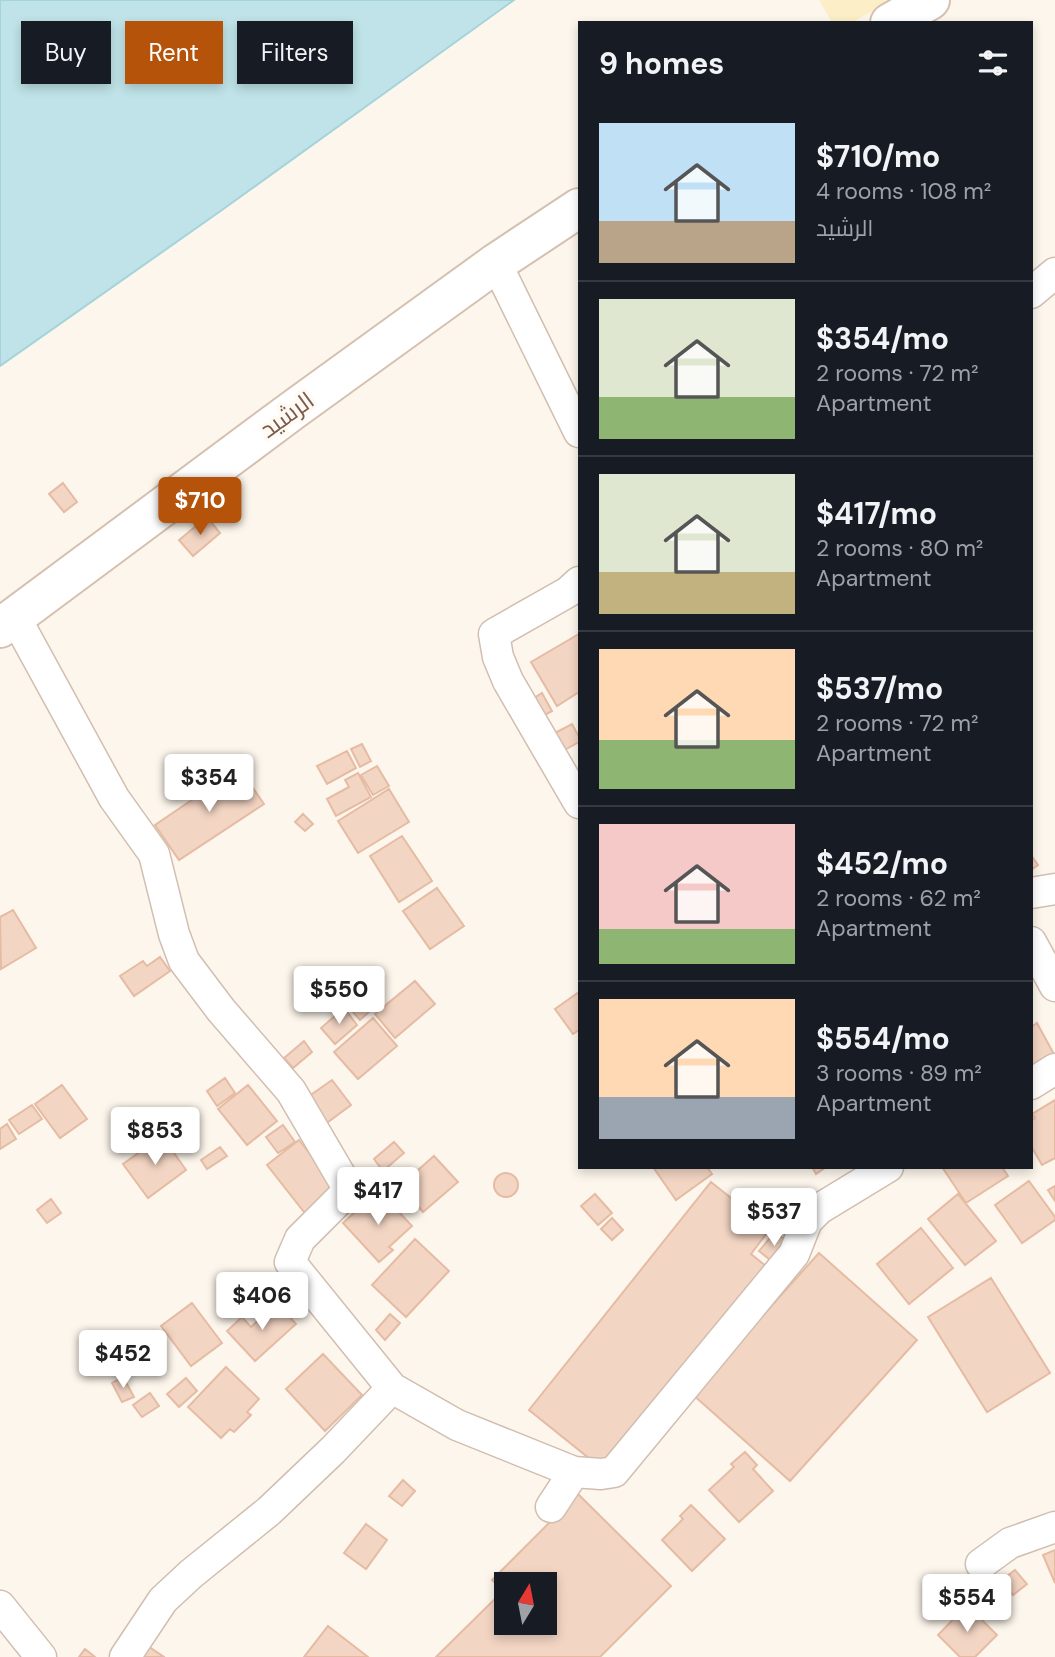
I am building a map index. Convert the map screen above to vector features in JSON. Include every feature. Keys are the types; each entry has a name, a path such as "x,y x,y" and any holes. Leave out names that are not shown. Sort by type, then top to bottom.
{"main road":[{"path":"893,21 930,0"},
{"name":"الرشيد","path":"7,623 496,263 578,209"}],"street":[{"path":"496,263 578,430"},
{"path":"1033,291 1055,273"},
{"path":"576,588 494,634 498,657 508,681 578,801"},
{"path":"7,623 114,798 154,854 168,915 184,961 221,1010 291,1091 349,1190 300,1239 290,1262 391,1388 457,1425 575,1472 614,1472 794,1254 807,1222 819,1209 885,1169"},
{"path":"1033,892 1055,889"},
{"path":"1033,946 1055,986"},
{"path":"1033,1083 1055,1069"},
{"path":"125,1657 163,1601 191,1574 269,1511 333,1450 391,1388"},
{"path":"551,1507 575,1472"},
{"path":"981,1564 1010,1543 1055,1527"},
{"path":"1,1608 41,1657"}],"sand":[{"path":"819,0 893,0 855,21 831,21"}],"water":[{"path":"0,0 514,0 222,210 0,366"}],"building":[{"path":"63,483 77,502 64,512 49,494"},
{"path":"207,517 220,533 193,556 179,540"},
{"path":"578,635 578,693 557,706 531,662"},
{"path":"542,693 552,711 541,717 531,700"},
{"path":"572,724 578,735 578,743 561,752 551,735"},
{"path":"362,744 371,761 360,767 351,749"},
{"path":"347,751 356,768 327,784 317,766"},
{"path":"377,766 389,786 373,795 361,775"},
{"path":"239,768 264,804 179,860 155,825"},
{"path":"358,773 371,797 336,816 327,799 349,787 345,780"},
{"path":"389,789 409,822 358,853 338,821"},
{"path":"303,814 313,824 305,831 295,822"},
{"path":"402,836 432,881 399,902 370,856"},
{"path":"437,888 464,926 430,949 403,911"},
{"path":"13,910 36,948 1,969 0,917"},
{"path":"160,957 170,971 134,996 120,976 143,961 147,966"},
{"path":"415,981 435,1004 395,1038 375,1014"},
{"path":"365,989 378,1004 360,1020 347,1005"},
{"path":"578,993 578,1031 573,1034 555,1009"},
{"path":"344,1008 357,1025 335,1044 321,1028"},
{"path":"373,1018 397,1046 358,1079 334,1052"},
{"path":"1037,1023 1055,1056 1033,1069 1033,1026"},
{"path":"304,1041 312,1052 293,1068 284,1058"},
{"path":"225,1078 235,1093 217,1106 207,1091"},
{"path":"332,1080 351,1105 324,1125 305,1099"},
{"path":"62,1085 87,1119 60,1138 35,1104"},
{"path":"248,1085 277,1121 247,1145 218,1109"},
{"path":"1055,1100 1055,1158 1042,1165 1033,1149 1033,1113"},
{"path":"32,1105 42,1119 19,1134 9,1120"},
{"path":"7,1124 16,1139 0,1149 0,1129"},
{"path":"283,1125 295,1142 278,1153 266,1137"},
{"path":"162,1136 186,1170 148,1198 123,1164"},
{"path":"299,1140 340,1192 308,1217 267,1165"},
{"path":"394,1142 404,1153 383,1171 374,1159"},
{"path":"220,1147 227,1156 207,1169 201,1160"},
{"path":"434,1156 458,1182 423,1212 400,1186"},
{"path":"654,1169 708,1169 712,1174 676,1200"},
{"path":"943,1169 1003,1169 1008,1176 966,1203"},
{"path":"501,1173 511,1173 518,1180 518,1190 511,1197 501,1197 494,1190 494,1180"},
{"path":"1029,1181 1055,1220 1022,1243 995,1205"},
{"path":"711,1182 770,1229 751,1254 767,1267 605,1471 529,1410"},
{"path":"1055,1186 1055,1201 1048,1190"},
{"path":"595,1194 612,1213 598,1225 581,1206"},
{"path":"958,1194 996,1241 965,1265 928,1219"},
{"path":"383,1195 412,1226 389,1247 393,1250 379,1262 343,1223 367,1201 371,1206"},
{"path":"51,1199 61,1213 47,1223 37,1210"},
{"path":"612,1218 623,1230 612,1240 601,1229"},
{"path":"921,1228 953,1268 909,1304 877,1264"},
{"path":"775,1232 790,1244 774,1263 759,1251"},
{"path":"415,1239 449,1271 406,1317 372,1285"},
{"path":"819,1253 917,1340 790,1481 692,1394"},
{"path":"255,1274 266,1287 242,1307 231,1294"},
{"path":"991,1278 1050,1373 987,1412 928,1317"},
{"path":"192,1303 222,1343 191,1366 161,1326"},
{"path":"277,1303 296,1324 255,1361 227,1331 242,1317 251,1327"},
{"path":"390,1314 400,1323 385,1340 376,1330"},
{"path":"323,1354 362,1395 325,1431 286,1389"},
{"path":"226,1367 259,1399 247,1412 251,1415 234,1432 230,1429 221,1438 188,1407"},
{"path":"123,1377 134,1397 122,1402 112,1383"},
{"path":"186,1378 197,1391 179,1407 167,1394"},
{"path":"150,1393 159,1406 142,1417 133,1405"},
{"path":"745,1452 757,1465 753,1469 773,1491 739,1522 709,1490 734,1467 731,1464"},
{"path":"403,1480 415,1491 402,1506 389,1496"},
{"path":"578,1494 671,1586 600,1657 436,1657 494,1600 494,1635 557,1635 557,1572 500,1572"},
{"path":"691,1505 725,1539 692,1571 662,1540 683,1519 680,1516"},
{"path":"366,1524 387,1540 366,1569 344,1553"},
{"path":"1055,1550 1055,1583 1043,1555"},
{"path":"1015,1570 1027,1584 1013,1595 1001,1581"},
{"path":"967,1605 997,1635 975,1657 960,1657 938,1635"},
{"path":"328,1626 368,1657 304,1657"},
{"path":"145,1644 164,1657 136,1657"},
{"path":"85,1649 95,1657 79,1657"}]}
